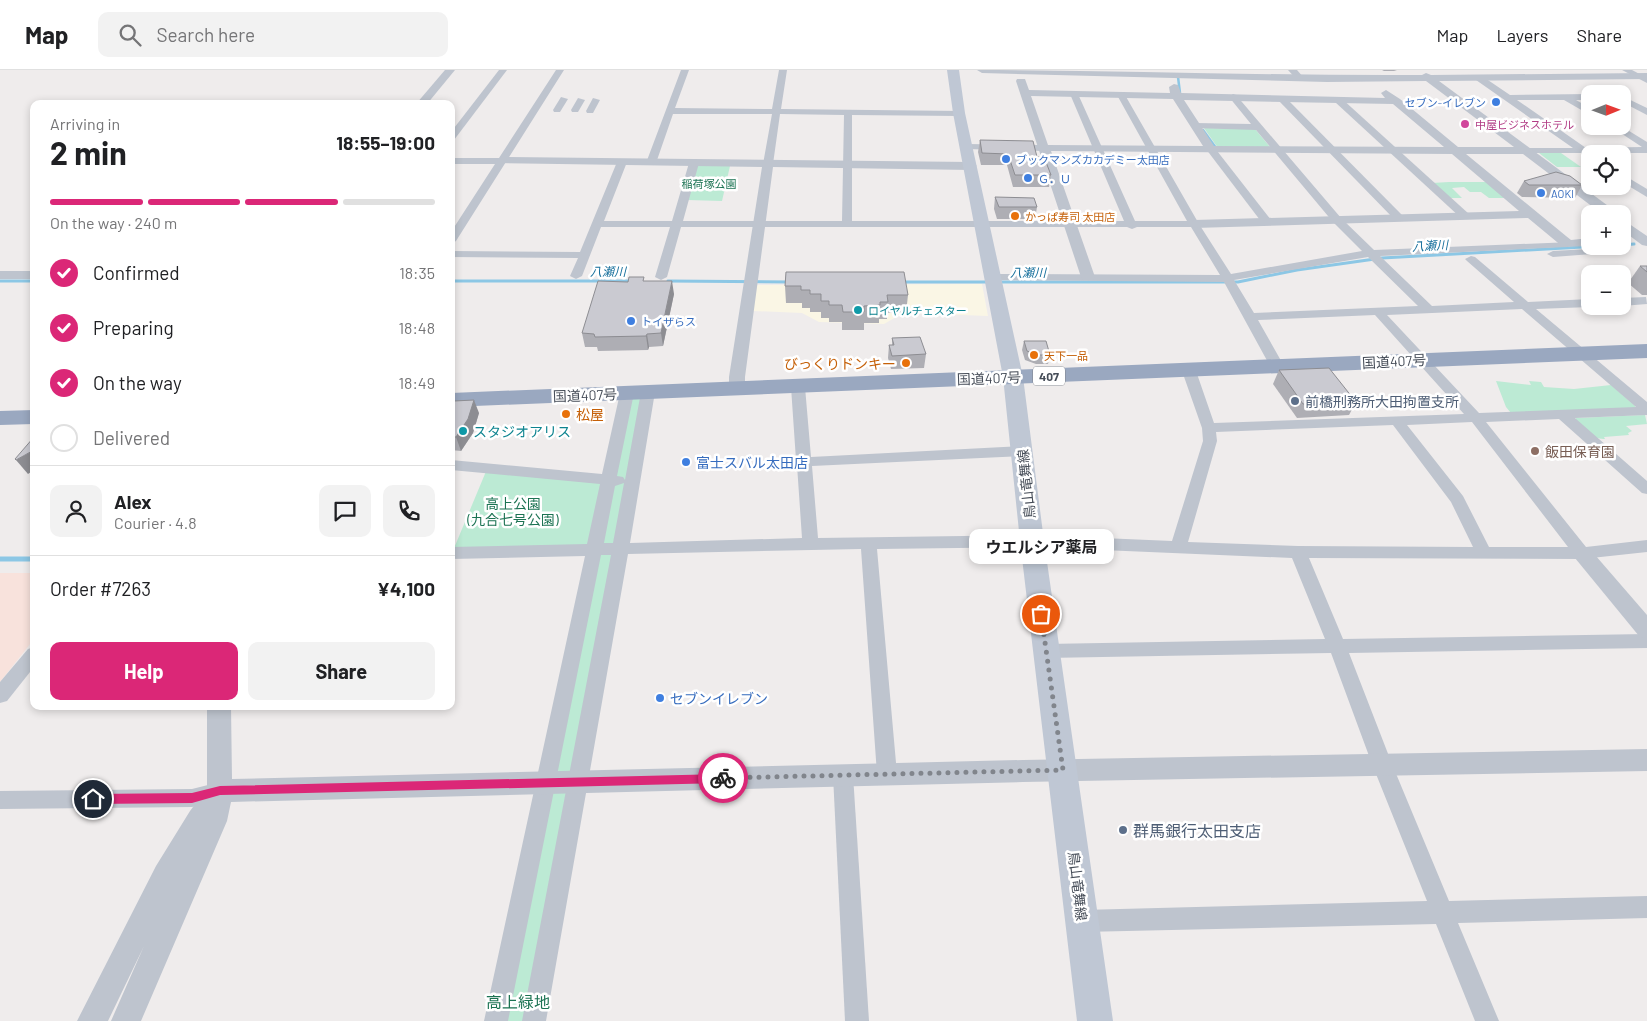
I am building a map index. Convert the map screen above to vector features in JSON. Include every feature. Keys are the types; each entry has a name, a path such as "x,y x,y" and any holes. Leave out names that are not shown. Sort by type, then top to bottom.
{"highway":[{"name":"国道407号","path":"455,400 1647,351"},
{"path":"0,418 30,417"}],"main road":[{"name":"鳥山竜舞線","path":"953,70 959,113 1013,377 1046,651 1095,1021"}],"street":[{"path":"424,100 450,70"},
{"path":"455,133 503,70"},
{"path":"455,235 560,70"},
{"path":"651,162 685,70"},
{"path":"737,389 737,377 783,70"},
{"path":"982,70 1172,72 1300,78 1644,77"},
{"path":"1017,70 1088,277"},
{"path":"1292,70 1300,78"},
{"path":"1359,70 1568,244"},
{"path":"1418,70 1598,205"},
{"path":"1468,70 1581,149"},
{"path":"1626,70 1644,77"},
{"path":"1172,72 1176,96 1211,150 1266,222"},
{"path":"1025,93 1396,101"},
{"path":"1074,94 1132,226"},
{"path":"1121,95 1277,366"},
{"path":"1631,96 1639,96"},
{"path":"1565,97 1581,107"},
{"path":"1508,98 1581,97"},
{"path":"557,110 564,98"},
{"path":"1233,98 1336,220 1429,310"},
{"path":"1282,99 1399,218"},
{"path":"575,110 581,100"},
{"path":"590,110 596,100"},
{"path":"1338,100 1465,216"},
{"path":"1631,102 1647,112"},
{"path":"670,111 959,113"},
{"path":"847,225 848,113"},
{"path":"1196,126 1258,126"},
{"path":"1628,135 1647,148"},
{"path":"966,147 1581,153"},
{"path":"1631,149 1647,148"},
{"path":"455,161 971,166"},
{"path":"576,276 622,162"},
{"path":"661,277 694,163"},
{"path":"1631,183 1647,194"},
{"path":"597,224 1132,226 1532,214"},
{"path":"1631,229 1646,239"},
{"path":"1631,240 1646,239"},
{"path":"993,280 1088,277 1227,278 1376,259 1568,244 1581,246"},
{"path":"1349,266 1376,259 1470,259 1581,248"},
{"path":"455,254 584,255"},
{"path":"1470,259 1647,410"},
{"path":"0,275 30,275"},
{"path":"1631,302 1646,301"},
{"path":"1248,317 1581,303"},
{"path":"1378,312 1476,418 1582,553 1647,630"},
{"path":"1178,548 1210,441 1209,428 1189,371"},
{"path":"798,387 802,462 810,544"},
{"path":"496,1021 609,480 638,393"},
{"path":"534,1021 580,782 632,482 638,393"},
{"path":"1209,428 1647,410"},
{"path":"1562,414 1647,489"},
{"path":"1397,421 1458,500 1484,553"},
{"path":"802,462 1023,451"},
{"path":"455,465 632,482"},
{"path":"455,553 596,548 619,550 810,544 870,545 1032,541 1298,552 1582,553 1647,546"},
{"path":"870,545 887,774"},
{"path":"1298,552 1487,1021"},
{"path":"1046,651 1647,641"},
{"path":"0,695 30,659"},
{"path":"126,1021 214,821 220,790 219,710"},
{"path":"0,800 192,798 220,790 1063,770 1647,760"},
{"path":"844,776 857,1021"},
{"path":"92,1021 195,824 220,790"},
{"path":"1082,921 1647,907"}],"shaded area":[{"path":"982,284 988,316 910,313 898,316 884,324 819,322 802,313 753,311 756,285"},
{"path":"0,573 30,573 30,644 0,682"}],"green space":[{"path":"1204,128 1255,129 1270,147 1218,148"},
{"path":"1539,153 1561,153 1581,167 1557,167"},
{"name":"稲荷塚公園","path":"697,165 730,166 722,201 687,200"},
{"path":"1487,182 1507,198 1489,198 1481,192 1470,192 1464,187 1452,188 1462,198 1448,198 1432,183"},
{"path":"1496,381 1531,385 1529,381 1541,382 1544,387 1574,389 1611,385 1635,408 1511,413 1506,407"},
{"name":"高上緑地","path":"648,392 533,1021 496,1021 594,549 455,553 455,546 487,469 609,480 627,393"},
{"path":"1645,415 1647,424 1626,426 1632,431 1628,433 1629,435 1604,437 1605,439 1593,436 1575,421 1576,418"}],"building":[{"path":"980,140 1033,141 1037,157 1044,157 1051,175 1015,175 1008,154 982,153"},
{"path":"1556,172 1570,176 1581,185 1529,185 1524,181"},
{"path":"995,197 1034,198 1037,207 999,207"},
{"path":"1640,266 1647,266 1647,272"},
{"path":"786,272 904,272 908,295 887,295 888,302 880,302 880,305 864,306 864,312 843,312 842,305 829,305 829,301 821,301 821,294 810,294 810,290 801,290 801,286 785,286"},
{"name":"トイザらス","path":"629,277 644,277 643,281 672,281 661,333 647,334 646,336 595,337 594,334 582,333 598,281 628,282"},
{"path":"920,337 926,354 892,356 889,345 894,345 892,338"},
{"path":"1024,341 1046,341 1050,355 1038,355 1027,351"},
{"path":"1329,368 1356,402 1303,404 1279,370"},
{"path":"474,400 468,419 456,437 455,437 455,401"},
{"path":"30,442 30,452 15,459"}],"waterway":[{"path":"1178,77 1180,93"},
{"path":"1203,130 1216,148"},
{"name":"八瀬川","path":"998,282 1238,282 1297,270 1382,258 1581,247"},
{"name":"八瀬川","path":"0,281 30,281"},
{"name":"八瀬川","path":"455,281 633,281"},
{"name":"八瀬川","path":"668,281 790,282"},
{"name":"八瀬川","path":"900,282 990,282"},
{"path":"0,559 30,559"}],"way so far":[{"path":"723,778 1063,770 1041,614"}],"place":[{"name":"セブン-イレブン","path":"1496,102"},
{"name":"中屋ビジネスホテル","path":"1465,124"},
{"name":"ブックマンズカカデミー太田店","path":"1006,159"},
{"name":"Ｇ．Ｕ","path":"1028,178"},
{"name":"AOKI","path":"1541,193"},
{"name":"かっぱ寿司 太田店","path":"1015,216"},
{"name":"ロイヤルチェスター","path":"858,310"},
{"name":"トイザらス","path":"631,321"},
{"name":"天下一品","path":"1034,355"},
{"name":"びっくりドンキー","path":"906,363"},
{"name":"前橋刑務所大田拘置支所","path":"1295,401"},
{"name":"松屋","path":"566,414"},
{"name":"スタジオアリス","path":"463,431"},
{"name":"飯田保育園","path":"1535,451"},
{"name":"富士スバル太田店","path":"686,462"},
{"name":"ウエルシア薬局","path":"1041,614"},
{"name":"セブンイレブン","path":"660,698"},
{"name":"群馬銀行太田支店","path":"1123,830"}],"route":[{"path":"93,799 192,798 220,790 723,778"}],"park label":[{"name":"高上公園 (九合七号公園)","path":"513,512"}]}
